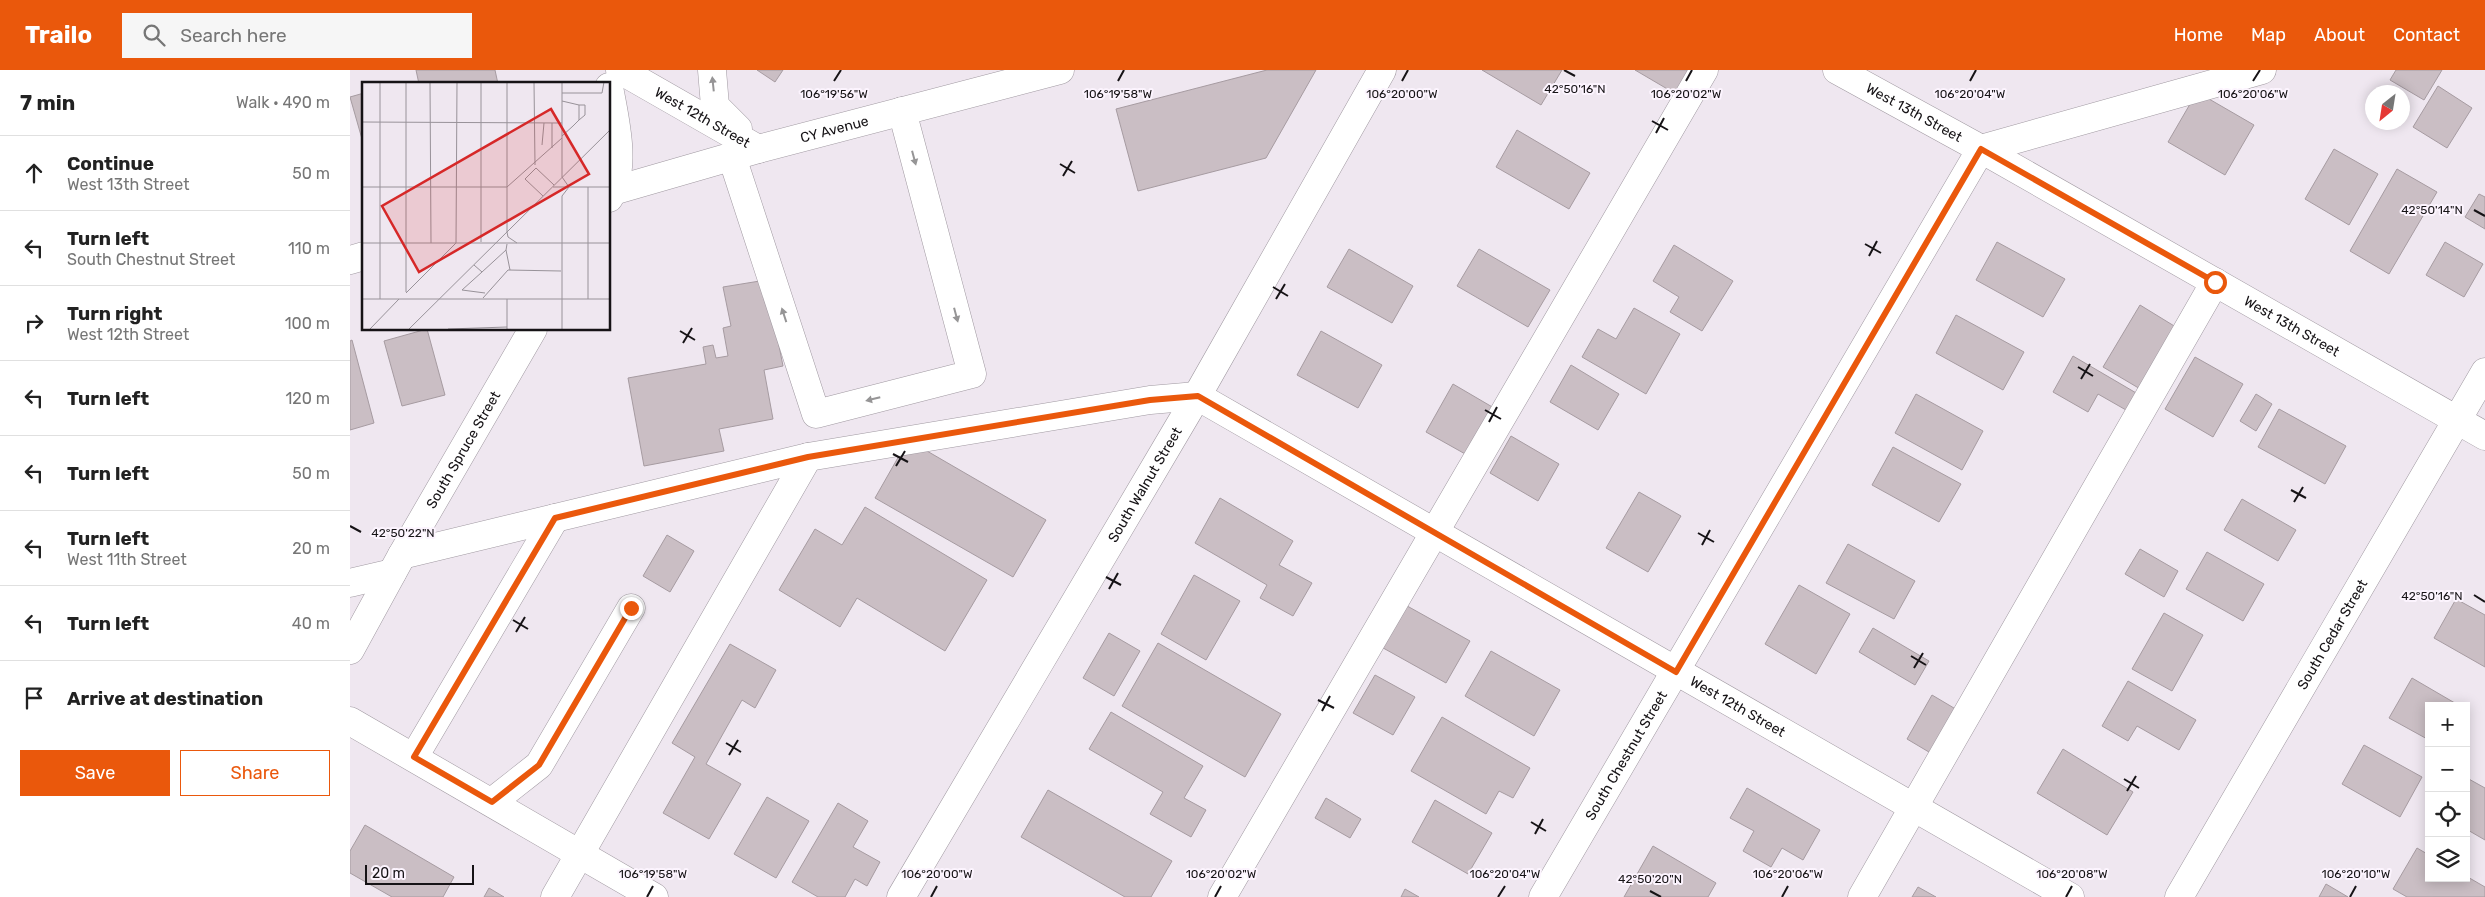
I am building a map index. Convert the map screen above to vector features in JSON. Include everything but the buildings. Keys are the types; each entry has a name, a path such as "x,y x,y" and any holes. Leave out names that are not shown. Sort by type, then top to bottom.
{"street":[{"name":"West 12th Street","path":"620,70 758,149"},
{"path":"712,70 715,106 758,149"},
{"name":"CY Avenue","path":"610,193 758,149 1060,70"},
{"name":"South Walnut Street","path":"901,897 1198,396 1382,70"},
{"path":"1222,897 1704,70"},
{"name":"West 13th Street","path":"1837,70 1981,149 2485,436"},
{"path":"1981,149 2262,70"},
{"path":"610,96 619,147 610,193"},
{"path":"732,157 816,414 972,374 902,111"},
{"name":"South Chestnut Street","path":"1543,897 1981,149"},
{"path":"1862,897 2215,282"},
{"name":"South Spruce Street","path":"350,650 397,564 532,330"},
{"name":"South Cedar Street","path":"2179,897 2485,372"},
{"path":"350,583 397,564 555,518 808,457 1150,400 1198,396"},
{"name":"West 12th Street","path":"1198,396 2070,897"},
{"path":"555,897 808,457"},
{"path":"414,757 555,518"},
{"path":"492,802 539,765 631,608"},
{"path":"350,721 654,897"}],"route":[{"path":"631,608 539,765 492,802 414,757 555,518 808,457 1150,400 1198,396 1676,672 1981,149 2215,282"}]}
